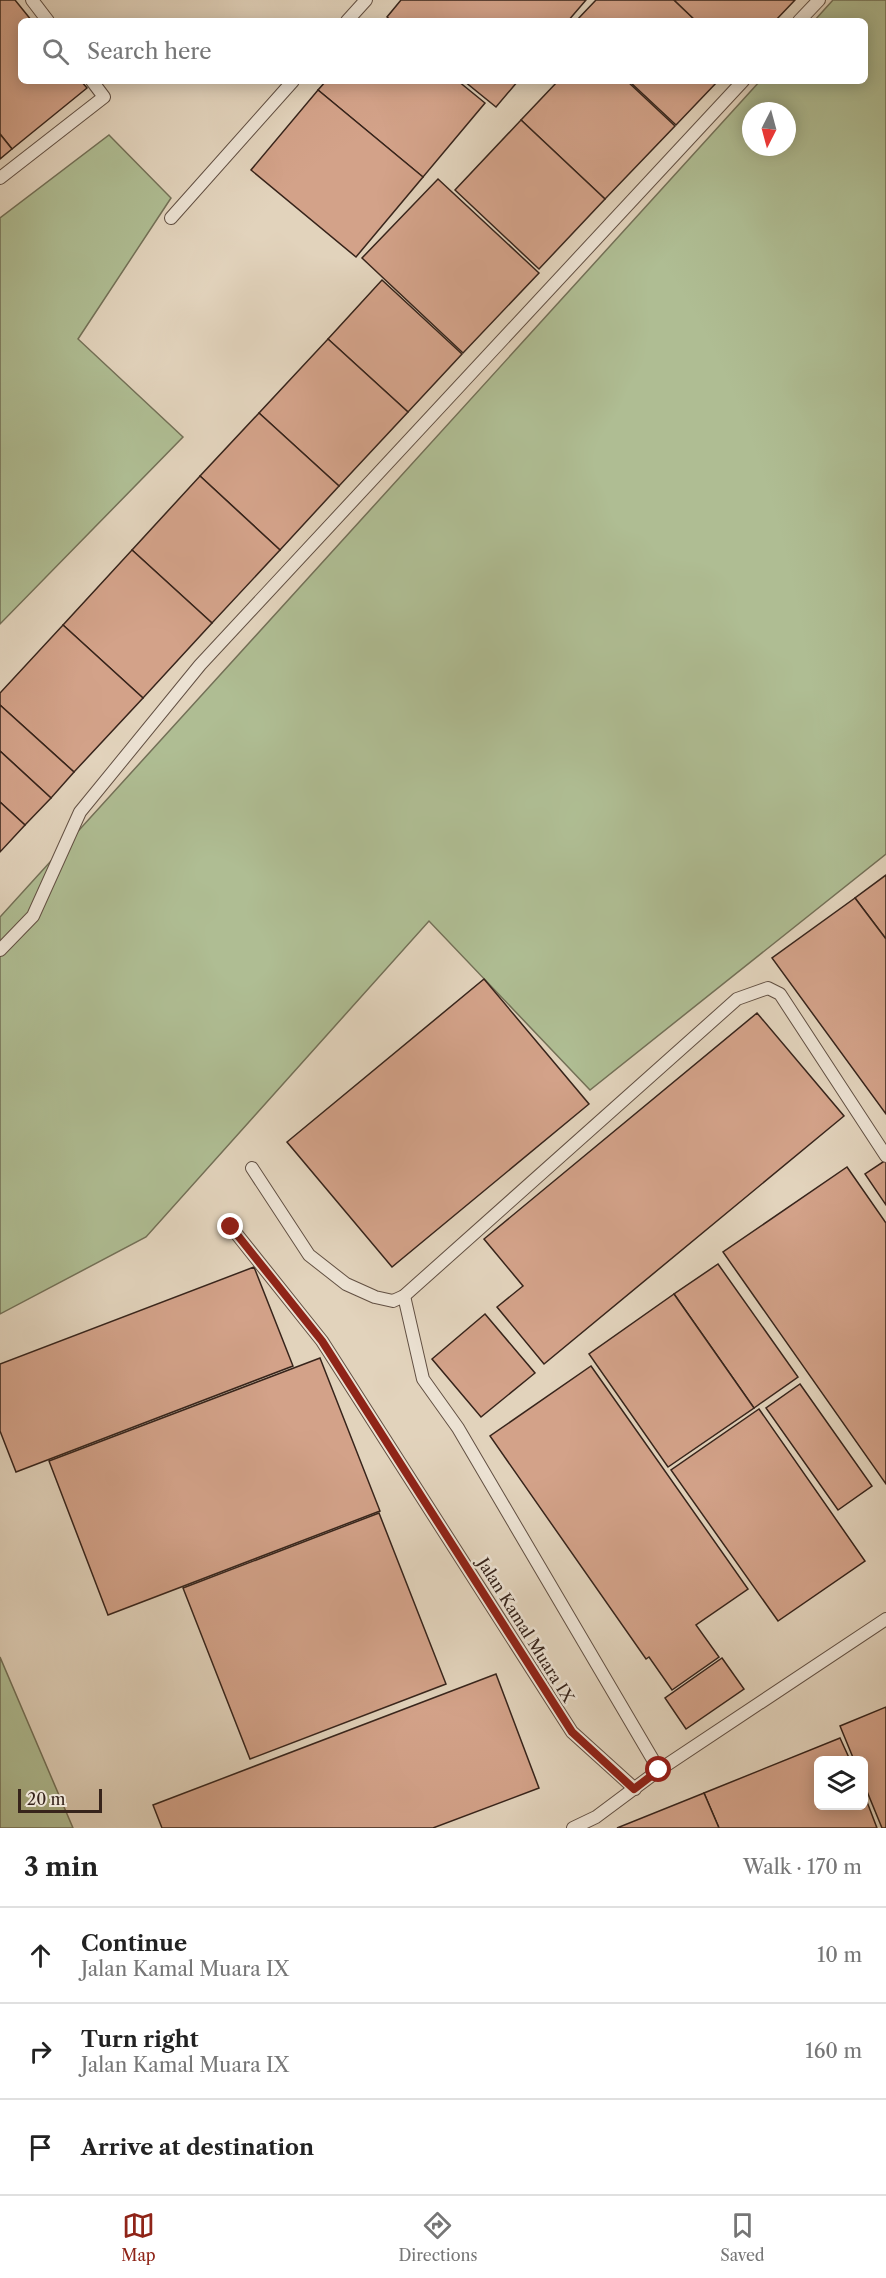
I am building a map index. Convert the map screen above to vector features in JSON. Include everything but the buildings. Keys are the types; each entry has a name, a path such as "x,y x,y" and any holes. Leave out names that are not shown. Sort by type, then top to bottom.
{"lane":[{"path":"32,0 46,18"},
{"path":"350,18 366,0"},
{"path":"802,18 819,0"},
{"path":"0,178 104,97 94,84"},
{"path":"171,218 291,84"},
{"path":"0,950 33,916 80,812 200,665 740,84"},
{"path":"252,1168 309,1255 346,1284 375,1297 393,1301 404,1296 737,999 768,988 780,994 886,1156"},
{"name":"Jalan Kamal Muara IX","path":"231,1227 322,1341 572,1732 634,1789"},
{"path":"404,1296 423,1379 458,1428 659,1770"},
{"path":"573,1828 596,1818 659,1770 886,1619"}],"green space":[{"path":"833,0 886,0 886,854 590,1090 429,921 146,1237 0,1314 0,917 757,84 868,84 868,18 817,18"},
{"path":"109,135 171,198 78,339 183,437 0,624 0,218"},
{"path":"0,1657 73,1828 0,1828"}],"route":[{"path":"231,1227 322,1341 572,1732 594,1755 634,1789 659,1770"}]}
